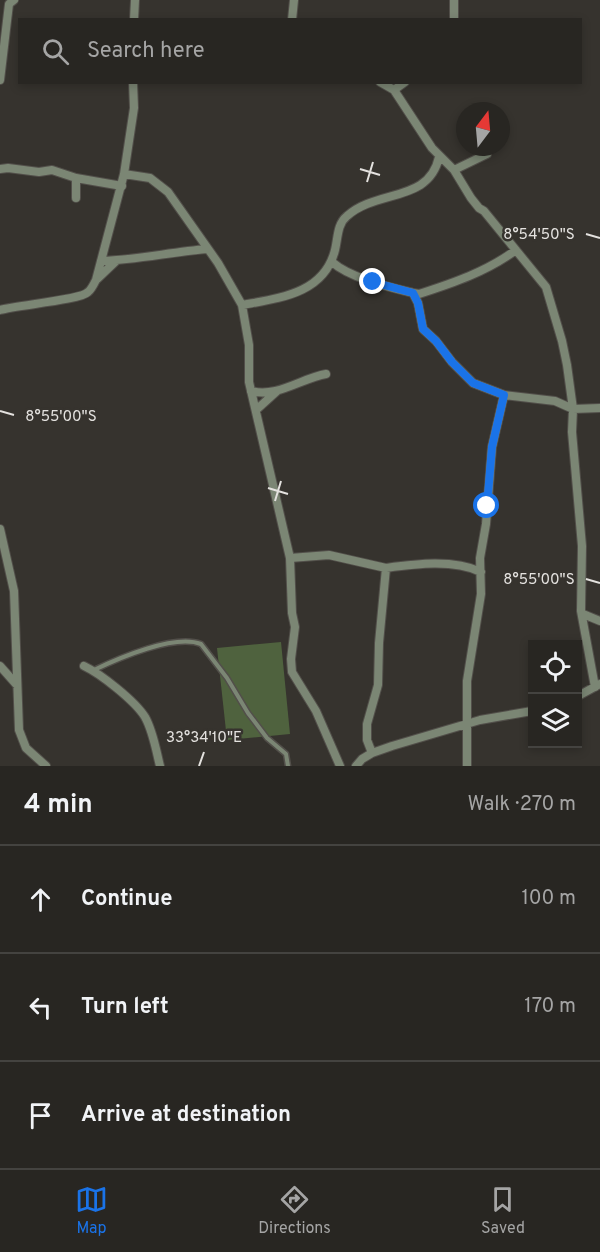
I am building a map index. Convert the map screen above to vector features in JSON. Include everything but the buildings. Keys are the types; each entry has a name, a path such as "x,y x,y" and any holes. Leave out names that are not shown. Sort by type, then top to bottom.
{"street":[{"path":"134,18 135,0"},
{"path":"292,18 294,0"},
{"path":"454,0 454,18"},
{"path":"0,80 10,1"},
{"path":"96,280 122,186 134,108 133,84"},
{"path":"384,84 394,90 442,159 454,170 471,198 479,208 484,210 546,287 567,365 573,408 572,432 582,546 583,614 597,685 581,694"},
{"path":"394,90 402,84"},
{"path":"454,170 483,156"},
{"path":"242,305 275,300 304,289 314,282 332,262 341,224 346,216 374,200 399,195 418,187 429,178 442,159"},
{"path":"0,169 39,172 52,170 76,178 122,186"},
{"path":"124,174 150,178 161,185 218,263 242,305 249,345 248,371 251,391 290,558 292,613 295,627 291,658 292,672 316,711 340,766"},
{"path":"76,178 76,198"},
{"path":"100,261 207,249"},
{"path":"332,262 346,272 378,284 419,294 459,281 502,261 516,250"},
{"path":"0,310 35,302 81,297 89,292 96,280 116,261"},
{"path":"413,293 418,303 423,329 473,383 504,395 555,401 573,408 600,408"},
{"path":"251,391 278,390 311,376 326,374"},
{"path":"256,410 278,390"},
{"path":"466,766 468,681 476,630 480,558 486,524 492,447 504,395"},
{"path":"0,529 14,591 17,721 23,743 46,766"},
{"path":"290,558 329,555 386,568 426,564 468,566 481,572"},
{"path":"372,753 367,740 367,724 378,685 386,568"},
{"path":"583,614 600,621"},
{"path":"0,666 16,684"},
{"path":"84,666 93,670 120,692 144,715 160,766"},
{"path":"356,766 372,753 480,720 528,712"}],"lane":[{"path":"93,670 118,657 159,645 184,641 198,643 203,646 227,678 248,713 267,738 286,754 288,766"}],"green space":[{"path":"281,642 290,734 227,740 217,648"}],"route":[{"path":"373,282 413,293 418,303 423,329 436,341 452,362 473,383 504,395 492,447 487,506"}]}
